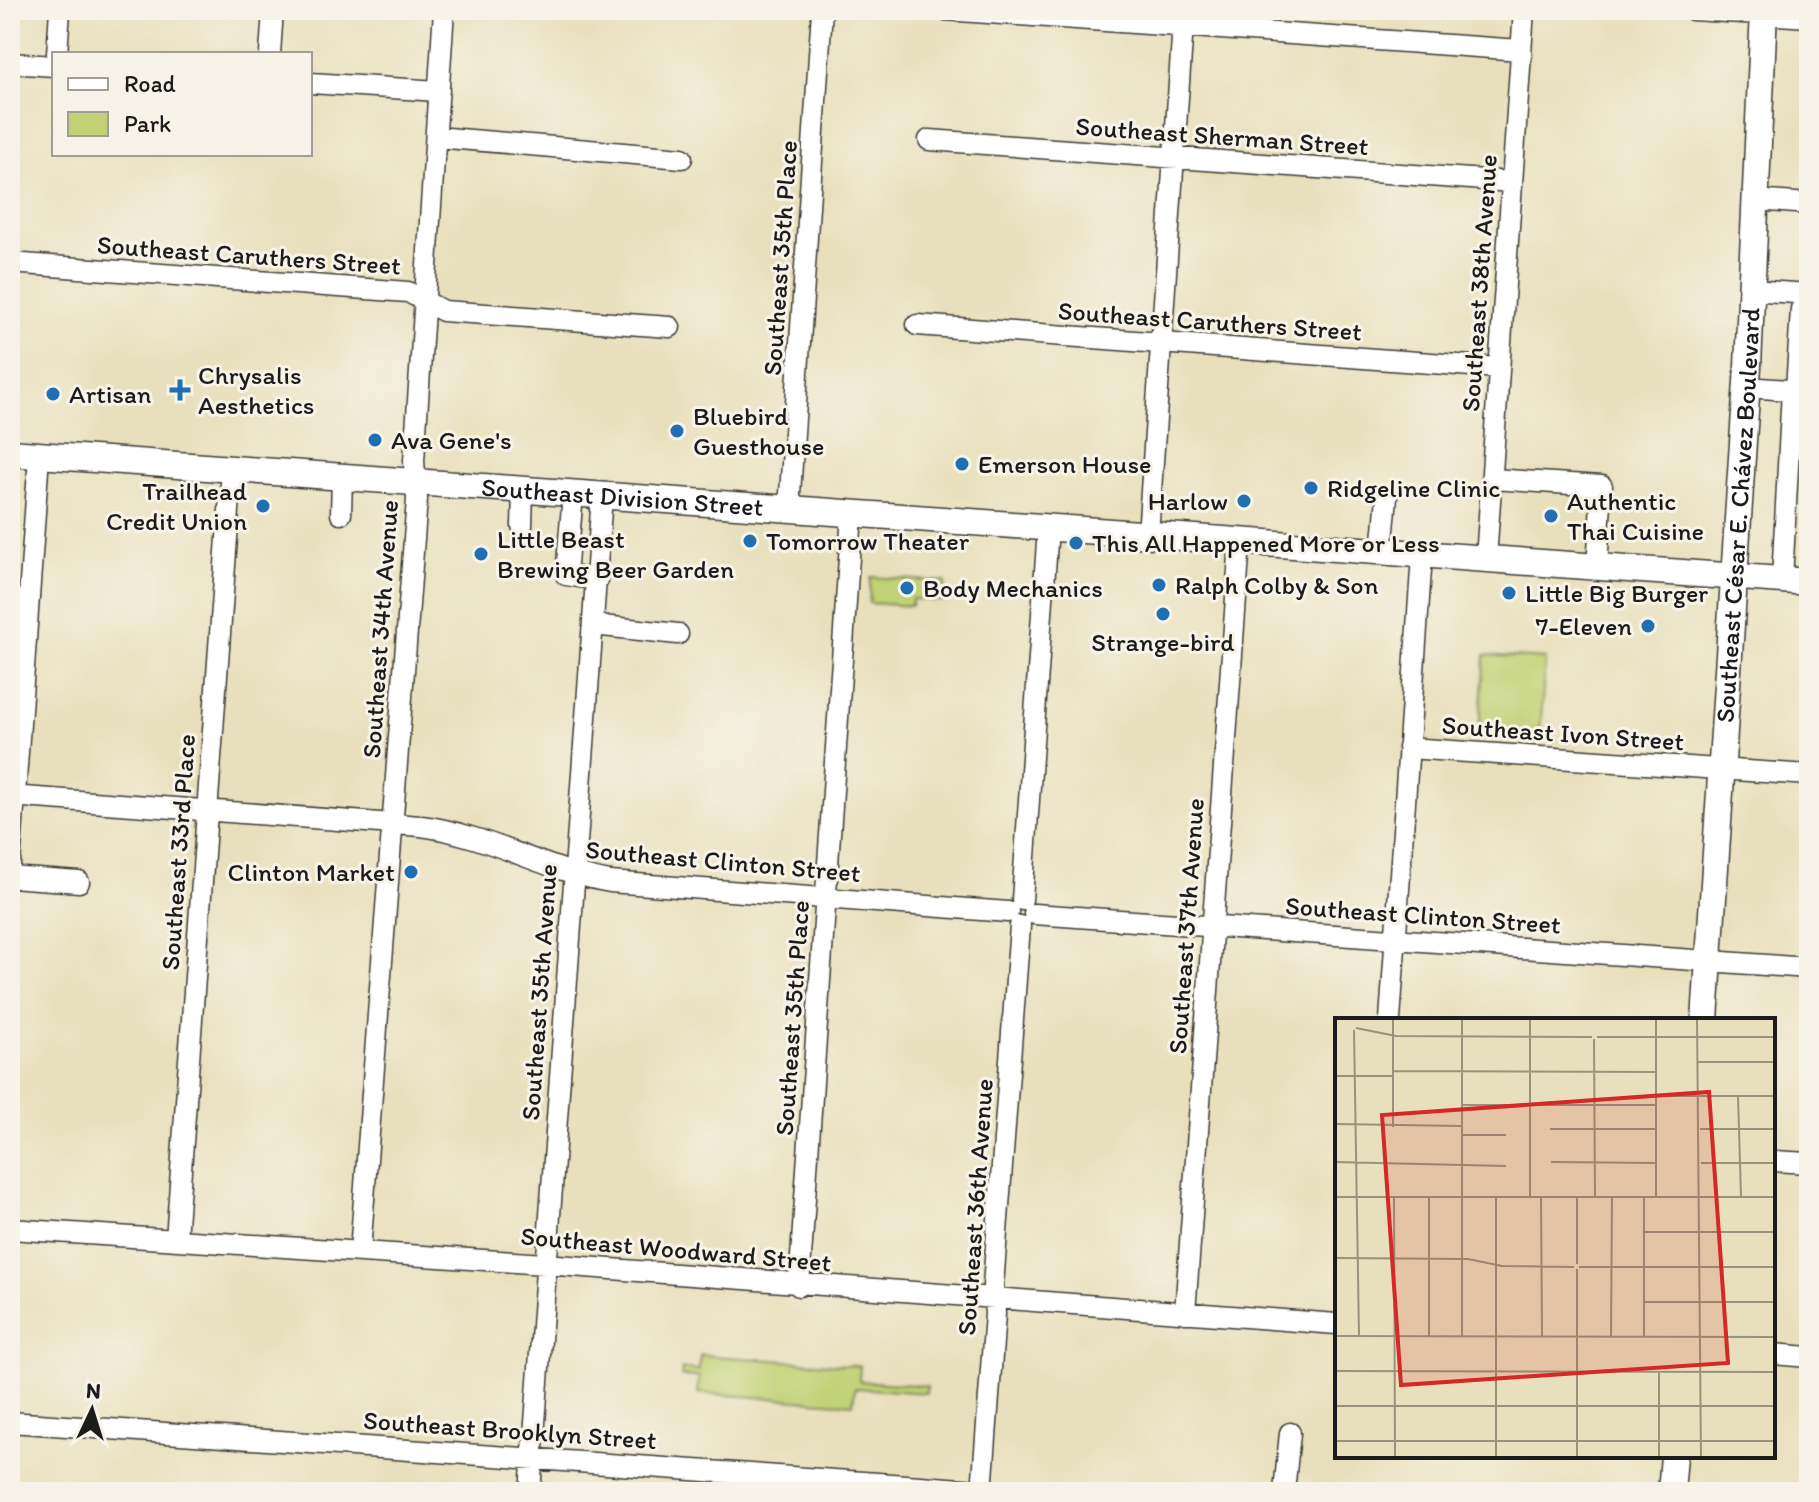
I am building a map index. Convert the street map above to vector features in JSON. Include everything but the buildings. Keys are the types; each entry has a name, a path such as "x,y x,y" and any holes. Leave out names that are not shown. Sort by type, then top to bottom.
{"main road":[{"name":"Southeast César E. Chávez Boulevard","path":"1705,1018 1746,387 1764,12"},
{"name":"Southeast Division Street","path":"10,453 1809,582"},
{"path":"1671,1492 1674,1458"}],"street":[{"path":"57,52 60,10"},
{"path":"270,52 273,10"},
{"name":"Southeast 34th Avenue","path":"360,1252 392,823 444,10"},
{"name":"Southeast 35th Place","path":"789,509 822,10"},
{"path":"945,10 1183,19 1521,50"},
{"name":"Southeast 38th Avenue","path":"1486,559 1524,10"},
{"path":"1693,10 1809,17"},
{"path":"1148,535 1183,19"},
{"path":"10,63 52,66"},
{"path":"312,83 439,91"},
{"path":"436,137 682,158"},
{"name":"Southeast Sherman Street","path":"929,140 1512,182"},
{"path":"1755,200 1809,204"},
{"name":"Southeast Caruthers Street","path":"10,263 408,292 443,311 670,327"},
{"path":"1750,290 1809,294"},
{"path":"1782,580 1799,390 1801,309 1809,309"},
{"name":"Southeast Caruthers Street","path":"917,325 1499,368"},
{"path":"1746,387 1799,390"},
{"path":"10,865 12,797 39,456"},
{"name":"Southeast 33rd Place","path":"176,1239 232,469"},
{"path":"341,514 342,477"},
{"path":"1492,479 1602,486 1597,568"},
{"path":"522,526 523,490"},
{"path":"573,494 566,575 598,580"},
{"name":"Southeast 35th Avenue","path":"530,1492 602,496"},
{"path":"1382,552 1387,497"},
{"name":"Southeast 35th Place","path":"799,1286 852,514"},
{"name":"Southeast 36th Avenue","path":"982,1491 1048,528"},
{"name":"Southeast 37th Avenue","path":"1185,1313 1240,542"},
{"path":"1390,1018 1422,555"},
{"path":"593,625 678,634"},
{"name":"Southeast Ivon Street","path":"1408,748 1809,775"},
{"name":"Southeast Clinton Street","path":"12,797 392,823 456,832 573,874 610,882 1809,968"},
{"path":"10,877 79,882"},
{"path":"1775,1161 1809,1163"},
{"name":"Southeast Woodward Street","path":"10,1229 545,1264 799,1286 1335,1324"},
{"path":"1775,1354 1809,1357"},
{"name":"Southeast Brooklyn Street","path":"10,1422 1006,1492"},
{"path":"1284,1492 1290,1433"}],"green space":[{"name":"Body Mechanics","path":"871,577 945,582 944,601 912,599 911,606 869,603"},
{"path":"1485,655 1545,659 1540,733 1479,728"},
{"path":"700,1355 860,1366 859,1381 927,1386 926,1393 855,1388 853,1404 698,1393 699,1377 681,1376 682,1369 699,1370"}],"place":[{"name":"Chrysalis Aesthetics","path":"180,390"},
{"name":"Artisan","path":"53,394"},
{"name":"Bluebird Guesthouse","path":"677,431"},
{"name":"Ava Gene's","path":"375,440"},
{"name":"Emerson House","path":"962,464"},
{"name":"Ridgeline Clinic","path":"1311,488"},
{"name":"Harlow","path":"1244,501"},
{"name":"Trailhead Credit Union","path":"263,506"},
{"name":"Authentic Thai Cuisine","path":"1551,516"},
{"name":"Tomorrow Theater","path":"750,541"},
{"name":"This All Happened More or Less","path":"1076,543"},
{"name":"Little Beast Brewing Beer Garden","path":"481,554"},
{"name":"Ralph Colby & Son","path":"1159,585"},
{"name":"Body Mechanics","path":"907,588"},
{"name":"Little Big Burger","path":"1509,593"},
{"name":"Strange-bird","path":"1163,614"},
{"name":"7-Eleven","path":"1648,626"},
{"name":"Clinton Market","path":"411,872"}]}
